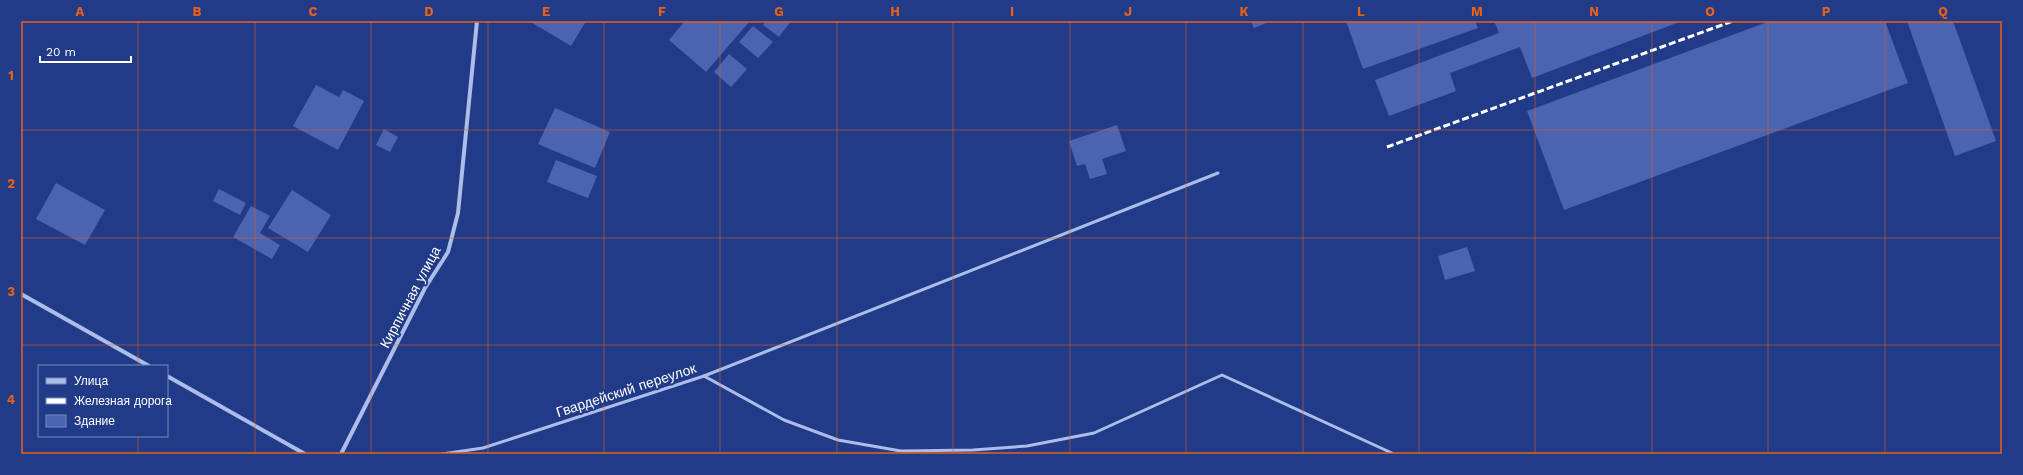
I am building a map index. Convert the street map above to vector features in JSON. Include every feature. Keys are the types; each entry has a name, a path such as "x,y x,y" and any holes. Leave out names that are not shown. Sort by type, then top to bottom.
{"street":[{"name":"Кирпичная улица","path":"341,454 425,288 448,252 458,213 477,21"},
{"path":"21,294 147,365"},
{"path":"168,377 305,454"}],"lane":[{"path":"704,376 1218,173"},
{"name":"Гвардейский переулок","path":"442,454 483,448 704,376 784,420 838,440 908,451 974,450 1027,446 1094,433 1222,375 1394,454"}],"building":[{"path":"529,21 586,21 571,46"},
{"path":"685,21 750,21 706,72 669,40"},
{"path":"766,21 791,21 779,37 763,25"},
{"path":"1251,21 1271,21 1254,28"},
{"path":"1346,21 1475,21 1478,28 1363,69"},
{"path":"1494,21 1682,21 1532,78 1520,47 1450,73 1456,91 1389,116 1375,80 1499,33"},
{"path":"1770,21 1885,21 1908,83 1564,210 1527,111"},
{"path":"1907,21 1953,21 1996,141 1955,156"},
{"path":"753,26 773,42 758,58 739,42"},
{"path":"729,54 747,69 731,87 714,72"},
{"path":"316,85 339,97 343,90 364,101 338,150 293,126"},
{"path":"555,108 610,132 595,168 538,144"},
{"path":"1117,125 1126,151 1102,159 1107,174 1090,179 1085,164 1077,166 1069,141"},
{"path":"384,129 398,137 390,152 376,145"},
{"path":"556,160 597,176 588,198 547,182"},
{"path":"56,183 105,210 85,245 36,219"},
{"path":"219,189 246,203 240,215 213,201"},
{"path":"292,190 331,215 308,252 268,228"},
{"path":"251,206 270,216 260,233 280,245 272,259 233,237"},
{"path":"1467,247 1475,271 1445,280 1438,256"}],"railway":[{"path":"1387,147 1733,21"}]}
